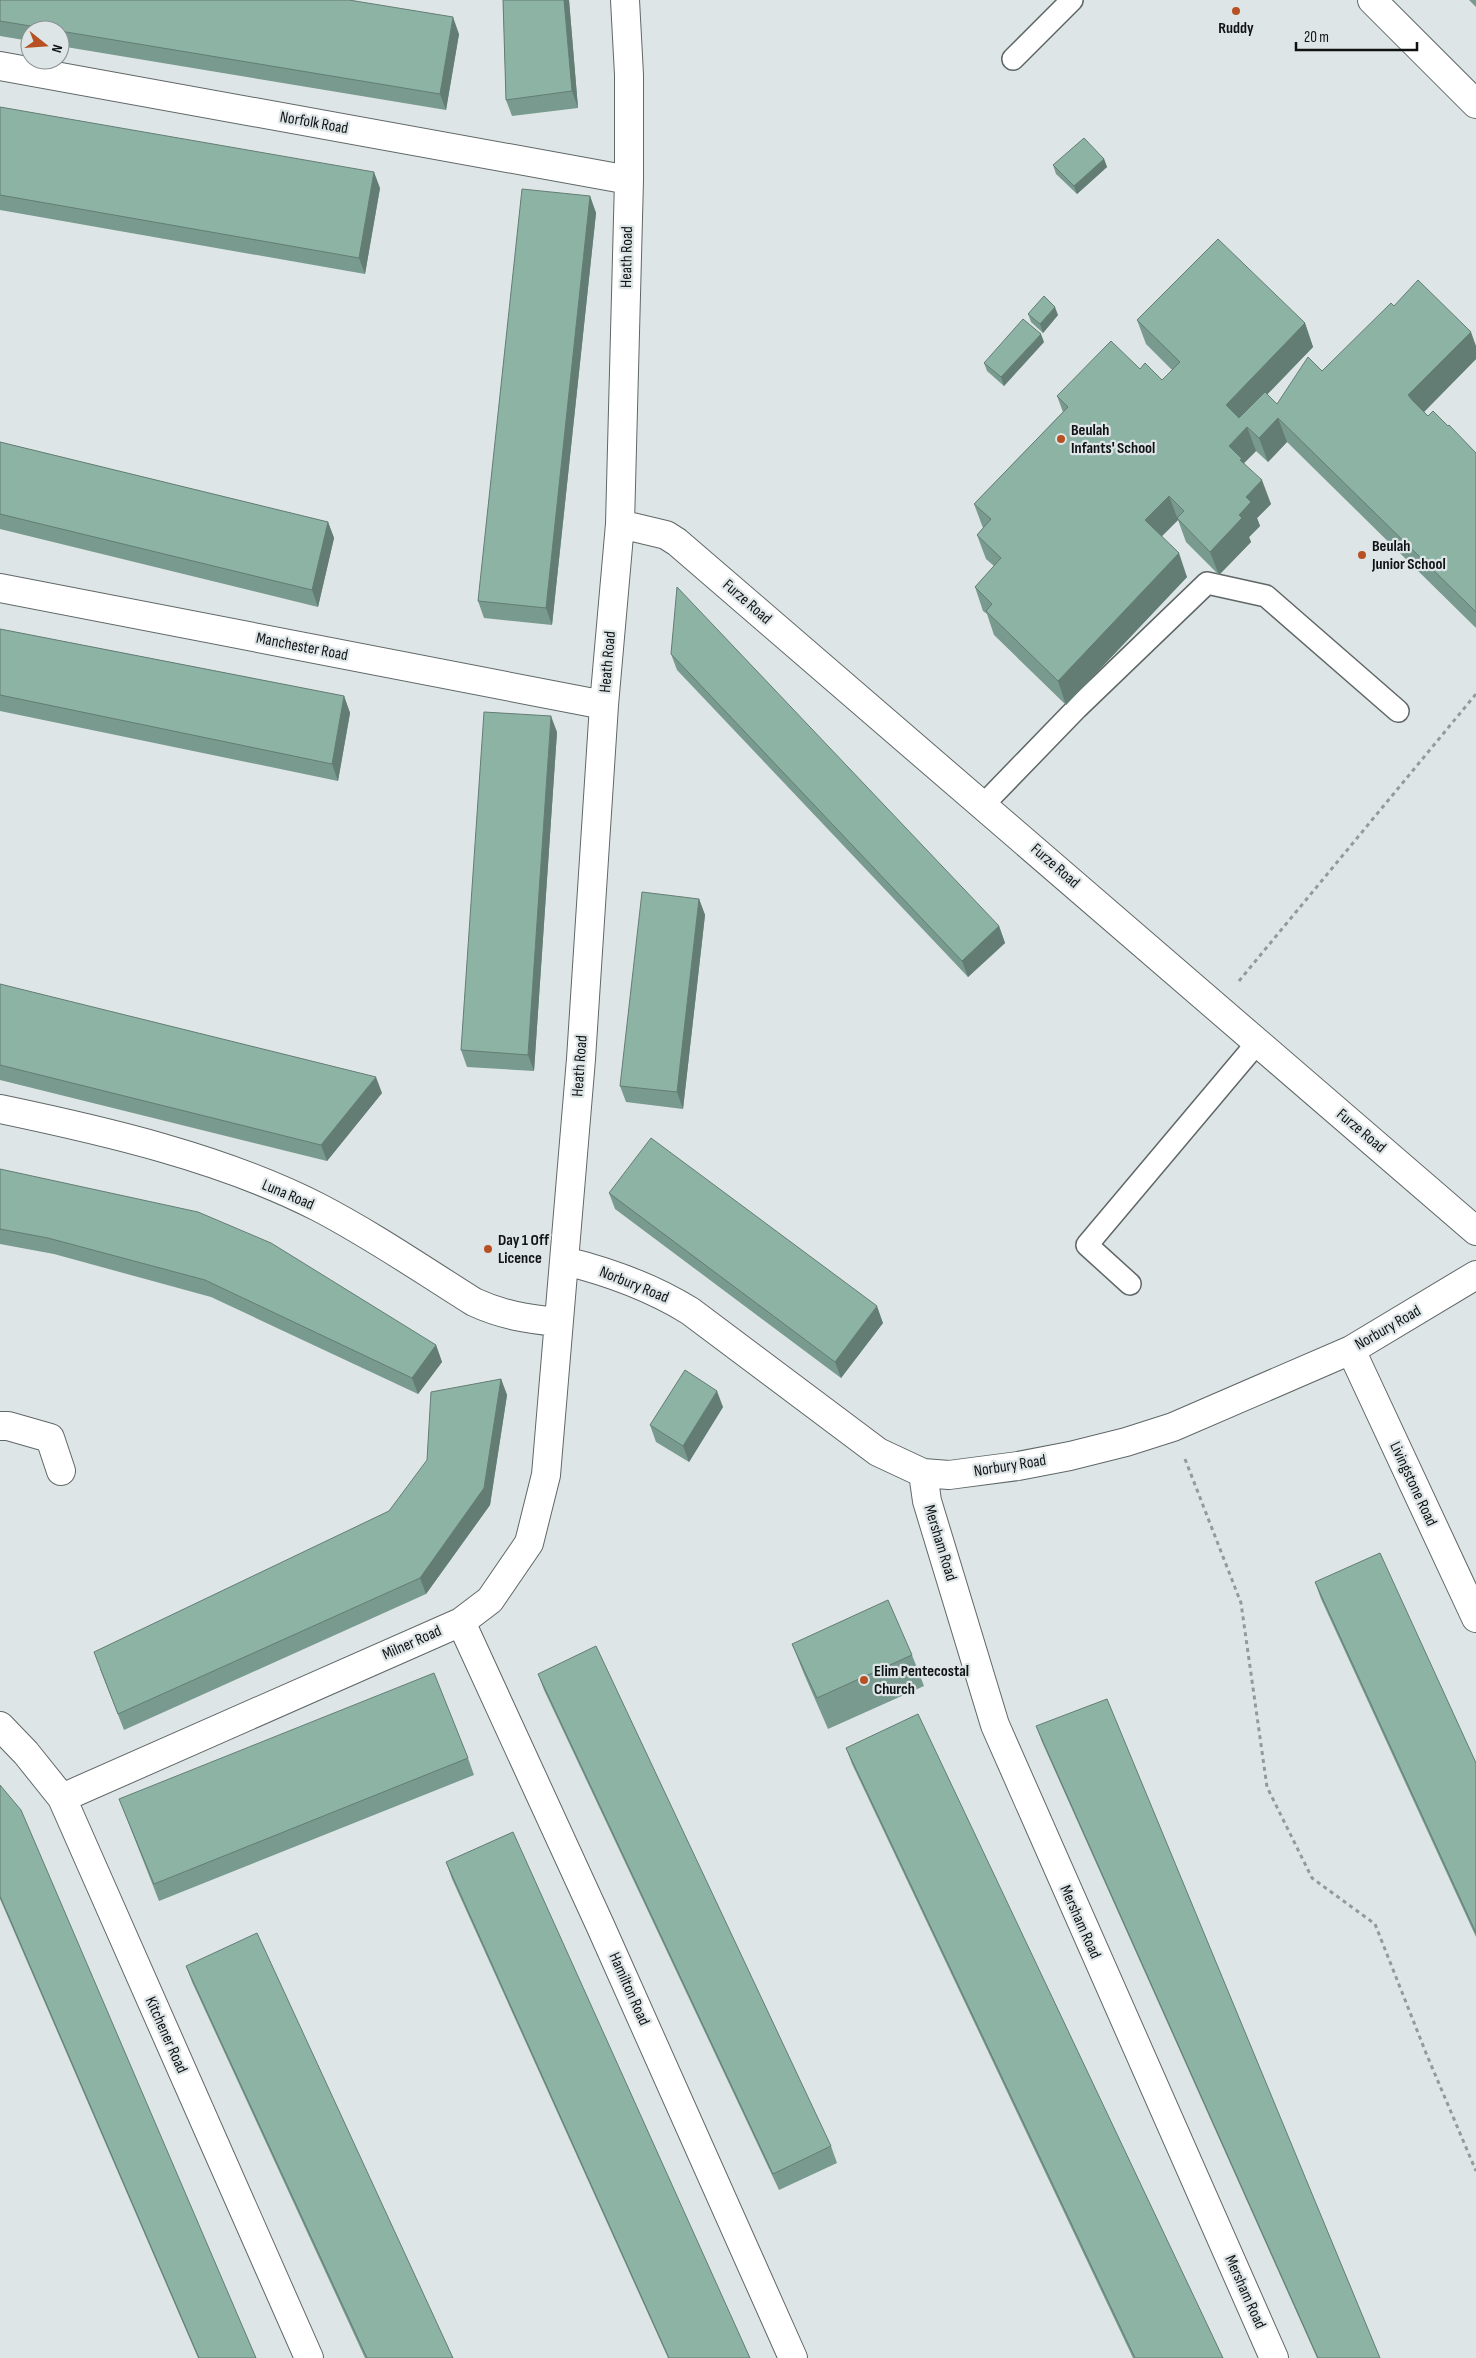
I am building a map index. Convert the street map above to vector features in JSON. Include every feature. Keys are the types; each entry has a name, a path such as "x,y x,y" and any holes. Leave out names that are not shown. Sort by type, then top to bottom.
{"street":[{"name":"Heath Road","path":"558,1322 565,1261 581,1059 604,705 620,524 628,180 629,74 625,0"},
{"path":"1372,0 1476,104"},
{"name":"Norfolk Road","path":"0,66 628,180"},
{"name":"Furze Road","path":"620,524 666,535 678,542 984,804 1257,1043 1476,1231"},
{"name":"Manchester Road","path":"0,588 604,705"},
{"name":"Luna Road","path":"0,1109 76,1125 148,1145 270,1186 319,1208 474,1302 496,1312 528,1319 558,1322"},
{"name":"Norbury Road","path":"565,1261 630,1280 661,1293 690,1311 878,1452 923,1473 949,1475 1018,1466 1126,1442 1173,1427 1351,1350 1476,1275"},
{"name":"Milner Road","path":"62,1798 461,1622 490,1600 529,1542 546,1475 558,1322"},
{"name":"Livingstone Road","path":"1351,1350 1476,1618"},
{"path":"0,1426 8,1426 50,1438 60,1470"},
{"name":"Mersham Road","path":"923,1473 927,1501 995,1724 1274,2358"},
{"name":"Hamilton Road","path":"461,1622 600,1925 793,2358"},
{"name":"Kitchener Road","path":"0,1726 26,1753 62,1798 309,2358"}],"lane":[{"path":"1013,59 1072,0"},
{"path":"984,804 1077,708 1207,583 1266,596 1398,710"},
{"path":"1130,1284 1087,1245 1257,1043"}],"path":[{"path":"1217,1007 1476,694"},
{"path":"1173,1427 1241,1603 1267,1787 1312,1878 1375,1924 1426,2053 1476,2171"}],"building":[{"path":"0,0 349,0 453,17 440,94 70,33 70,20 20,20 20,24 0,21"},
{"path":"503,0 564,0 572,91 506,100"},
{"path":"0,107 374,172 359,258 0,195"},
{"path":"1084,138 1104,159 1074,186 1053,165"},
{"path":"522,189 590,196 546,608 478,601"},
{"path":"1218,239 1305,323 1226,405 1239,418 1265,392 1277,404 1308,357 1322,371 1391,303 1394,306 1418,280 1471,332 1408,395 1428,416 1433,411 1476,453 1476,612 1278,418 1259,438 1247,427 1229,446 1242,459 1240,460 1262,480 1246,497 1251,502 1239,515 1242,518 1210,552 1177,518 1184,511 1169,496 1145,520 1179,553 1058,681 986,611 992,604 975,587 1001,558 977,535 991,519 974,504 1068,407 1057,396 1111,341 1140,369 1145,363 1162,380 1180,362 1137,320"},
{"path":"1044,296 1055,307 1040,324 1028,314"},
{"path":"1023,319 1041,334 1001,377 984,363"},
{"path":"0,442 328,522 312,590 0,514"},
{"path":"677,587 999,926 962,961 671,654"},
{"path":"0,629 344,696 332,764 0,695"},
{"path":"484,712 551,716 528,1055 461,1050"},
{"path":"642,892 699,899 677,1092 620,1086"},
{"path":"0,984 376,1077 321,1145 0,1065"},
{"path":"651,1138 877,1306 835,1362 609,1193"},
{"path":"0,1169 198,1212 271,1243 436,1345 412,1378 205,1280 48,1238 0,1229"},
{"path":"685,1370 717,1391 683,1446 650,1425"},
{"path":"501,1379 484,1488 420,1578 118,1714 94,1652 389,1511 427,1460 431,1392"},
{"path":"1380,1553 1476,1763 1476,1933 1315,1582"},
{"path":"888,1600 912,1655 817,1698 792,1644"},
{"path":"596,1646 831,2146 773,2174 538,1674"},
{"path":"434,1673 468,1758 154,1884 119,1799"},
{"path":"1107,1699 1380,2358 1318,2358 1036,1726"},
{"path":"918,1714 1223,2358 1135,2358 846,1748"},
{"path":"0,1785 21,1810 256,2358 199,2358 0,1896"},
{"path":"513,1832 750,2358 669,2358 446,1862"},
{"path":"257,1933 453,2358 367,2358 186,1966"}],"place":[{"name":"Ruddy","path":"1236,11"},
{"name":"Beulah Infants' School","path":"1061,439"},
{"name":"Beulah Junior School","path":"1362,555"},
{"name":"Day 1 Off Licence","path":"488,1249"},
{"name":"Elim Pentecostal Church","path":"864,1680"}]}
